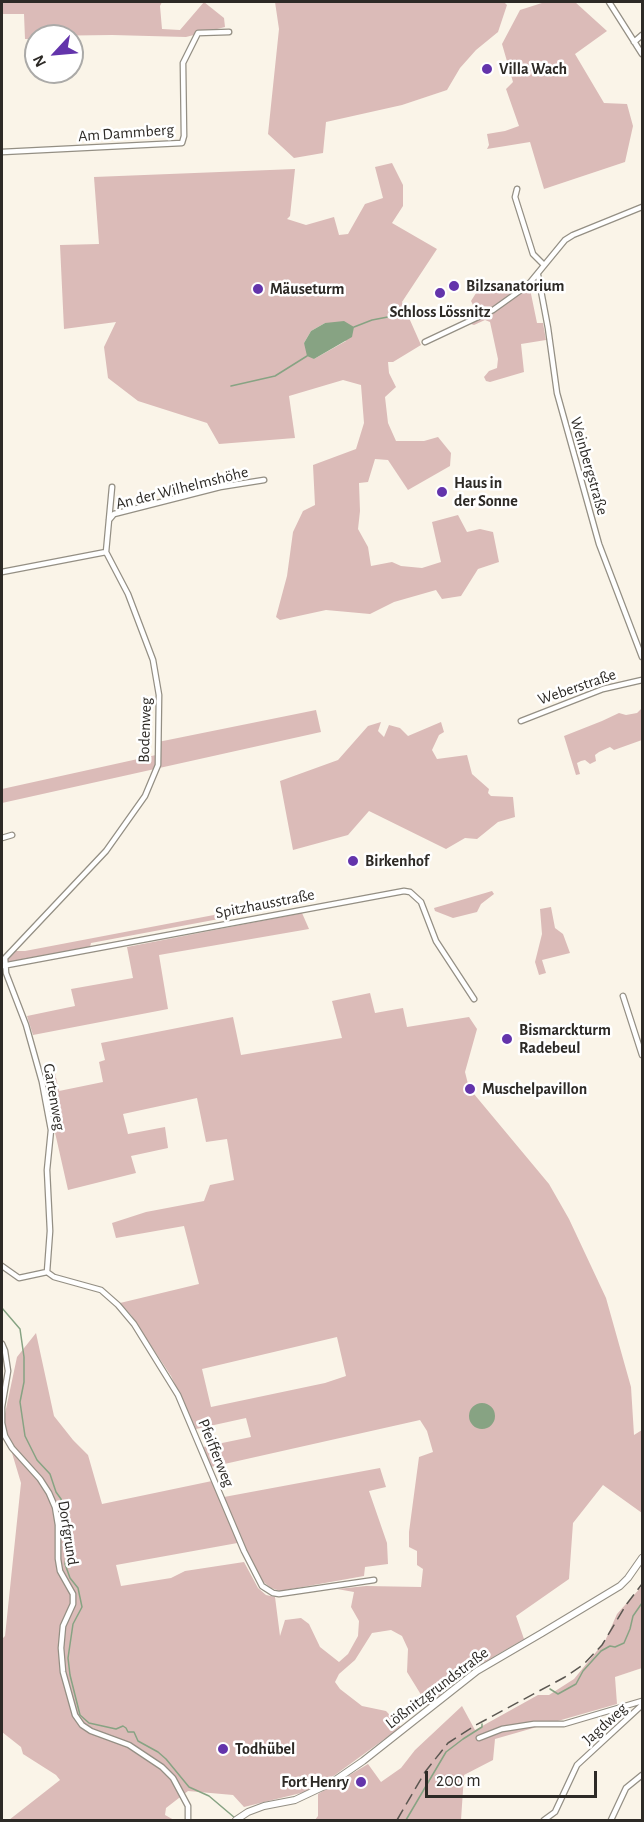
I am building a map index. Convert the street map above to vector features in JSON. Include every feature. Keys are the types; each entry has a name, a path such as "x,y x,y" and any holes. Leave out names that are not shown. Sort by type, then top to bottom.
{"street":[{"path":"609,2 642,54"},
{"name":"Am Dammberg","path":"2,152 182,143 184,135 183,63 198,33 229,32"},
{"path":"634,42 642,35"},
{"path":"517,189 515,197 533,254 544,265"},
{"path":"425,342 493,310 528,285 565,240 573,234 642,207"},
{"name":"Weinbergstraße","path":"538,275 560,404 599,544 642,657"},
{"name":"An der Wilhelmshöhe","path":"108,522 114,513 220,487 264,480"},
{"path":"2,572 106,552 112,487"},
{"name":"Bodenweg","path":"3,966 5,958 72,889 127,824 145,796 158,765 159,694 153,660 128,594 106,552"},
{"name":"Weberstraße","path":"521,721 603,689 642,680"},
{"path":"2,838 12,835"},
{"name":"Spitzhausstraße","path":"3,966 404,891 410,892 421,902 436,941 474,999"},
{"name":"Gartenweg","path":"3,966 26,1025 42,1082 51,1130 47,1170 50,1231 47,1272"},
{"path":"623,996 642,1055"},
{"path":"2,1266 19,1278 47,1272"},
{"name":"Pfeifferweg","path":"47,1272 54,1277 101,1290 134,1324 178,1395 244,1551 262,1586 279,1594 374,1580"},
{"name":"Dorfgrund","path":"2,1344 8,1371 2,1407 5,1436 12,1448 49,1492 58,1525 60,1571 73,1594 73,1604 63,1626 61,1648 63,1672 75,1715 82,1725 91,1731 129,1744 162,1767 173,1778 188,1806 189,1821"},
{"name":"Lößnitzgrundstraße","path":"237,1819 264,1806 295,1800 331,1783 363,1761 477,1671 620,1586 642,1558"},
{"path":"479,1738 502,1729 534,1724 564,1724 642,1703"},
{"name":"Jagdweg","path":"544,1821 555,1812 577,1765 642,1703"},
{"path":"611,1821 626,1788 642,1775"}],"shaded area":[{"path":"2,2 162,2 160,6 162,29 180,30 204,2 224,18 225,27 186,37 84,35 84,24 24,24 24,14 2,14"},
{"path":"275,2 504,2 507,5 498,32 476,50 460,68 447,90 402,105 326,122 323,153 294,158 268,134 279,29"},
{"path":"545,2 575,2 607,31 575,54 604,103 627,104 633,126 625,162 544,189 530,142 487,149 489,145 487,134 519,126 506,89 513,82 502,44 520,10"},
{"path":"392,163 403,185 403,206 392,223 437,249 402,302 421,345 393,362 388,362 389,373 396,387 385,397 388,423 396,441 424,441 438,437 451,453 450,466 408,490 388,460 375,459 368,482 359,483 358,529 368,547 371,566 392,562 401,566 422,568 441,562 432,522 458,515 467,532 480,529 493,532 499,562 478,569 461,596 442,599 436,590 394,602 370,614 326,610 280,620 276,617 287,576 293,532 303,511 315,505 313,465 356,449 364,423 361,385 343,380 289,396 295,438 219,444 207,423 138,401 108,378 104,347 116,322 64,329 60,245 99,244 94,177 295,169 290,216 287,219 306,225 334,217 339,235 348,234 365,204 383,198 375,167","holes":["325,323 346,341 314,359 304,343 311,331"]},
{"path":"492,282 519,293 530,289 537,323 543,323 546,340 521,344 524,372 490,382 484,377 489,371 497,368 498,359 490,322 485,320 474,325 468,317 469,313 475,309 471,301 478,290"},
{"path":"344,321 354,327 352,337 314,359 307,356 304,343 311,331 325,323"},
{"path":"642,708 642,740 614,750 610,747 599,752 595,755 596,761 590,764 585,760 577,763 580,774 576,775 564,736 619,713 626,715 637,713"},
{"path":"316,710 321,732 2,803 2,789 156,755 158,742"},
{"path":"381,722 378,731 384,737 389,725 400,728 408,736 441,722 444,732 439,735 432,750 437,759 467,755 472,774 489,789 488,793 491,796 513,797 515,817 498,822 477,839 465,838 446,849 369,811 348,835 293,850 280,781 338,760 368,726"},
{"path":"492,891 494,894 481,904 477,912 453,918 435,911 434,908"},
{"path":"303,898 304,903 91,943 90,947 10,963 7,961 15,951 25,951"},
{"path":"551,907 555,928 563,934 570,953 542,960 546,973 539,975 535,962 542,934 540,909"},
{"path":"302,913 309,929 159,955 168,1009 33,1035 27,1016 75,1006 71,989 133,978 127,947"},
{"path":"370,993 375,1013 403,1008 407,1027 469,1017 477,1029 465,1072 469,1088 549,1184 569,1219 606,1298 631,1387 634,1435 642,1430 642,1513 603,1485 573,1523 569,1579 516,1616 524,1639 462,1675 428,1706 407,1672 408,1649 402,1636 391,1630 372,1633 355,1660 339,1674 335,1682 340,1689 362,1706 386,1711 401,1727 335,1775 305,1792 244,1807 233,1795 188,1791 166,1808 165,1815 174,1820 9,1820 60,1780 23,1754 21,1747 2,1732 2,1639 5,1636 21,1483 3,1423 17,1357 36,1333 54,1416 88,1455 102,1504 212,1481 224,1497 380,1468 386,1487 369,1491 387,1543 388,1564 365,1567 364,1576 280,1591 271,1588 261,1580 243,1542 116,1565 121,1586 171,1578 185,1571 244,1562 258,1588 266,1595 275,1597 280,1636 285,1620 301,1618 309,1624 320,1647 339,1662 348,1654 358,1636 359,1621 351,1607 354,1592 337,1589 366,1586 421,1587 423,1569 417,1565 417,1551 409,1547 409,1532 419,1457 433,1452 427,1431 420,1420 211,1467 203,1447 251,1437 246,1418 196,1429 171,1376 131,1315 120,1303 199,1284 184,1226 116,1238 112,1223 146,1212 204,1201 210,1185 234,1180 227,1139 206,1142 197,1098 123,1114 128,1134 165,1127 168,1148 131,1156 136,1173 68,1190 42,1075 55,1073 59,1091 103,1082 99,1062 105,1060 101,1043 233,1017 241,1055 342,1038 332,1001","holes":["337,1337 346,1376 325,1383 211,1407 202,1369"]},
{"path":"482,1403 491,1407 495,1416 491,1425 482,1429 473,1425 469,1416 473,1407"},
{"path":"642,1586 642,1668 615,1677 617,1704 495,1739 493,1760 464,1775 461,1820 315,1820 318,1816 318,1794 368,1764 381,1782 401,1768 415,1750 462,1706 475,1730 538,1695 549,1695 574,1679 605,1641 617,1614"}],"waterway":[{"path":"354,327 372,320 393,316"},
{"path":"231,386 275,376 307,356"},
{"path":"2,1308 20,1329 24,1357 24,1382 20,1402 25,1436 37,1460 50,1474 61,1499 67,1524 65,1564 70,1578 78,1588 82,1607 73,1624 68,1658 80,1715 89,1723 116,1729 123,1726 128,1732 134,1732 138,1741 166,1759 189,1787 209,1796 235,1818"},
{"path":"550,1689 558,1694 576,1684 583,1671 601,1651 624,1643 633,1616 642,1603"},
{"path":"406,1820 446,1752 482,1727 482,1724"}],"railway":[{"path":"397,1820 425,1772 448,1743 584,1664 602,1645 626,1605 642,1584"}],"place":[{"name":"Villa Wach","path":"487,69"},
{"name":"Bilzsanatorium","path":"454,286"},
{"name":"Mäuseturm","path":"258,289"},
{"name":"Schloss Lössnitz","path":"440,293"},
{"name":"Haus in der Sonne","path":"442,492"},
{"name":"Birkenhof","path":"353,861"},
{"name":"Bismarckturm Radebeul","path":"507,1039"},
{"name":"Muschelpavillon","path":"470,1089"},
{"name":"Todhübel","path":"223,1749"},
{"name":"Fort Henry","path":"361,1782"}]}
